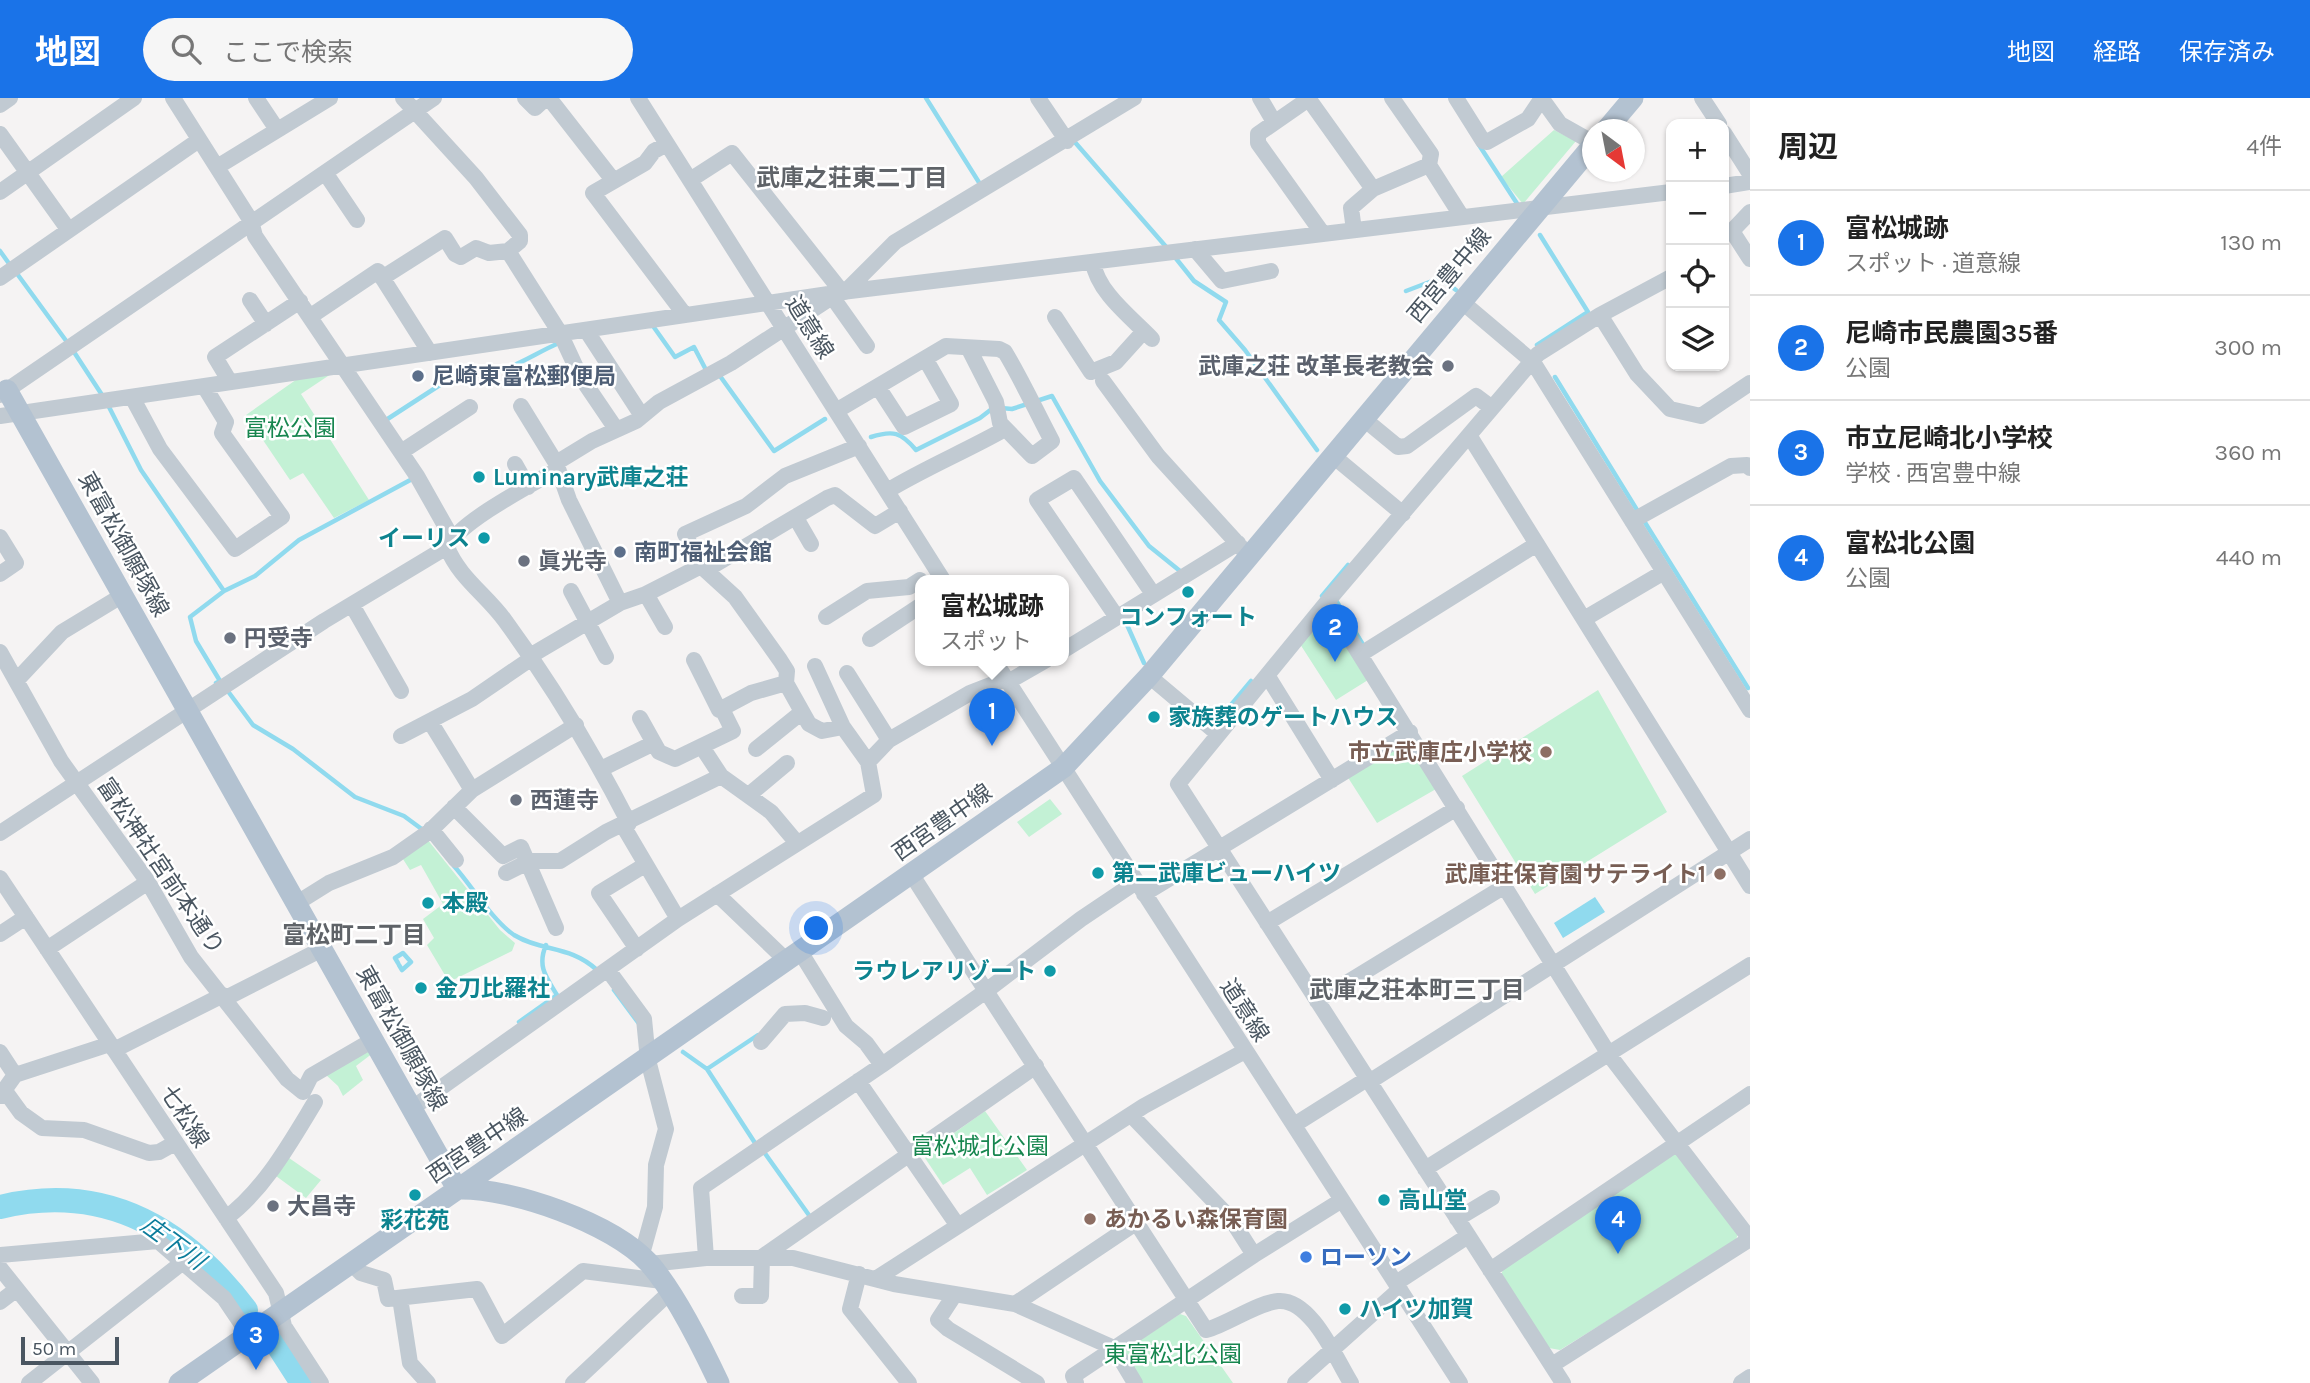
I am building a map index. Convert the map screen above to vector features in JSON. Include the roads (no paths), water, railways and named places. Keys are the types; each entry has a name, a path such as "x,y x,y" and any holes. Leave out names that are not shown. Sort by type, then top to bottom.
{"main road":[{"path":"1615,119 1633,98"},
{"name":"西宮豊中線","path":"179,1383 648,1060 1063,768 1149,676 1243,549 1364,419 1582,156"},
{"name":"東富松御願塚線","path":"3,393 22,413 411,1109 459,1189"},
{"path":"459,1189 480,1189 553,1209 619,1238 655,1273 719,1383"}],"street":[{"path":"0,105 10,98"},
{"path":"0,192 134,98"},
{"path":"173,98 252,225 255,236 401,452 450,542 452,561 504,619 531,657 576,725 629,823"},
{"path":"256,98 276,128"},
{"path":"217,167 276,128 330,98"},
{"path":"382,278 445,238 455,254 461,257 476,248 489,253 508,251 520,242 520,235 476,178 403,98"},
{"path":"3,393 434,98"},
{"path":"526,98 535,108 548,98 613,180"},
{"name":"道意線","path":"638,98 940,575"},
{"path":"1038,98 1067,141"},
{"path":"0,833 450,542 556,467 839,294 895,242 1067,141 1134,98"},
{"path":"1260,98 1275,122"},
{"path":"1323,234 1258,143 1258,134 1309,98 1373,189"},
{"path":"1392,98 1431,154 1429,165 1462,217"},
{"path":"1455,98 1483,141 1487,142 1528,119 1542,98 1559,124 1582,138"},
{"path":"1702,98 1715,119"},
{"path":"0,134 68,229"},
{"path":"0,278 199,140"},
{"path":"1729,140 1750,174"},
{"path":"667,144 654,151 645,163 593,193 685,315"},
{"path":"690,180 732,153 839,294 867,346"},
{"path":"1354,230 1351,208 1373,189 1429,165"},
{"path":"326,174 357,220"},
{"path":"1729,185 1750,182"},
{"path":"0,416 768,303 1666,193"},
{"path":"1729,236 1750,212"},
{"path":"1729,238 1750,259"},
{"path":"1195,250 1222,281 1271,271"},
{"path":"508,251 560,333 580,376 616,429"},
{"path":"1055,317 1072,353 1091,373 1116,362 1148,335 1109,294 1094,272 1093,262"},
{"path":"311,316 378,271 430,352"},
{"path":"1563,1383 1178,784 1326,602 1538,354 1600,315 1666,279"},
{"path":"250,300 266,324"},
{"path":"230,382 215,357 300,301"},
{"path":"1461,301 1533,362 1750,710"},
{"path":"1600,315 1637,374 1670,409 1701,416 1750,383"},
{"path":"586,330 642,416"},
{"path":"836,411 946,346 999,349 1005,352 1032,398 1034,408 1052,442 1032,456 1005,429 1000,423 996,402 969,349"},
{"path":"878,387 904,427 951,404 926,360"},
{"path":"1069,647 1153,594 1243,549 1158,457 1103,381"},
{"path":"132,397 160,449 235,549 282,517 222,433 226,422 204,386"},
{"path":"1364,419 1398,447 1407,446 1476,396 1492,408"},
{"path":"521,405 556,467 569,500 621,603"},
{"path":"401,452 470,407"},
{"path":"887,491 929,466 967,450 1005,429"},
{"path":"1469,435 1750,886"},
{"path":"843,727 815,729 786,683 788,671 735,597 704,568 685,534 746,506 785,476 859,446"},
{"path":"1332,455 1403,514"},
{"path":"515,464 528,487"},
{"path":"1632,521 1731,466 1747,465 1750,468"},
{"path":"1116,616 1037,500 1074,478 1153,594"},
{"path":"401,736 432,723 531,657 621,603 704,568 835,495 875,526 900,511"},
{"path":"796,519 811,544"},
{"path":"0,537 16,563 0,574"},
{"path":"1364,652 1537,544"},
{"path":"1584,619 1664,572"},
{"path":"826,617 867,591 909,587 915,584"},
{"path":"571,591 606,657"},
{"path":"646,594 665,626"},
{"path":"16,680 62,632 123,595"},
{"path":"1326,602 1364,652 1410,732 1610,1056 1681,1141 1750,1239 1552,1365"},
{"path":"352,605 399,685 381,688"},
{"path":"870,639 915,609"},
{"name":"富松神社宮前本通り","path":"0,652 51,745 148,882 191,957 288,1079 309,1097"},
{"path":"640,719 659,752 675,759 733,731 722,709 719,710 694,660"},
{"path":"411,1109 678,919 874,795 868,762 843,727 815,666"},
{"name":"道意線","path":"998,666 1460,1383"},
{"path":"868,762 889,740 970,693 1007,680 1034,666"},
{"path":"847,673 889,740"},
{"path":"1267,675 1332,780"},
{"path":"1149,676 1218,734"},
{"path":"722,709 751,693 786,683"},
{"path":"756,749 802,712"},
{"path":"432,723 472,790"},
{"path":"296,903 329,883 393,857 428,831 472,790 576,725"},
{"path":"706,1258 701,1188 882,1065 1080,919 1217,847 1410,732"},
{"path":"601,769 654,743"},
{"path":"702,747 722,776 771,812 797,843"},
{"path":"750,794 787,762"},
{"path":"506,873 526,862 560,861 606,832 722,776"},
{"path":"454,807 503,856 521,847 556,929"},
{"path":"1267,923 1457,808"},
{"path":"629,823 625,830 678,919"},
{"path":"428,831 456,860"},
{"path":"1294,1125 1750,839"},
{"path":"637,949 599,893 645,865"},
{"path":"912,875 1206,1330 1278,1301 1292,1304 1311,1315 1351,1383"},
{"name":"七松線","path":"0,878 276,1293 284,1326 321,1383"},
{"path":"47,949 148,882"},
{"path":"1317,1000 1505,886"},
{"path":"717,894 795,957 846,1026 866,1043 882,1065"},
{"path":"0,934 26,918"},
{"path":"175,1143 159,1152 149,1153 84,1130 42,1128 21,1113 3,1094 15,1075 112,1047 225,997 322,949"},
{"path":"1425,1169 1610,1056 1750,965"},
{"path":"604,973 645,1028 648,1060 666,1129 656,1165 655,1208 644,1247 655,1273"},
{"path":"761,1042 785,1014 805,1013 823,1018"},
{"path":"226,1218 239,1209 281,1156 309,1097 311,1076 373,1040"},
{"path":"877,1278 1086,1144 1245,1051"},
{"path":"0,1052 15,1075"},
{"path":"762,1257 1036,1066"},
{"path":"858,1081 958,1226"},
{"path":"1490,1270 1750,1094"},
{"path":"1132,1116 1231,1219 1254,1255"},
{"path":"1457,1219 1492,1198"},
{"path":"1070,1381 1187,1299 1342,1200"},
{"path":"1015,1304 1137,1222"},
{"path":"1295,1383 1398,1286 1468,1236"},
{"path":"0,1255 158,1241 224,1298 249,1335"},
{"path":"741,1296 761,1296 762,1257"},
{"path":"351,1262 361,1273 384,1280 388,1299 477,1289 502,1336 583,1271 655,1273 706,1258 793,1258 877,1278 1015,1304 1114,1348 1135,1383"},
{"path":"29,1383 69,1355 183,1262"},
{"path":"0,1268 92,1383"},
{"path":"573,1383 655,1273"},
{"path":"859,1274 850,1308 889,1351 909,1383"},
{"path":"0,1302 17,1289"},
{"path":"955,1294 938,1320 948,1329 1037,1383"},
{"path":"400,1297 410,1363 428,1383"},
{"path":"1741,1383 1750,1377"}],"water":[{"path":"1595,897 1605,912 1563,938 1554,923"}],"waterway":[{"path":"926,98 980,184"},
{"path":"1073,140 1168,249"},
{"path":"1479,145 1518,205"},
{"path":"1537,345 1588,312 1540,235"},
{"path":"0,251 10,265"},
{"path":"1174,256 1194,281 1226,302 1219,320 1245,350 1317,450"},
{"path":"18,275 67,342"},
{"path":"1406,291 1440,278 1456,290"},
{"path":"650,326 653,326 675,357 694,347 705,368"},
{"path":"386,420 460,372 473,375 498,372 559,343"},
{"path":"74,352 104,398"},
{"path":"720,376 774,451 825,419"},
{"path":"1555,377 1637,510"},
{"path":"1001,408 1012,409 1052,396 1100,481 1149,546 1180,571"},
{"path":"108,405 141,470 224,591"},
{"path":"871,437 896,434 906,439 916,450 980,418 993,408"},
{"path":"216,683 220,681 196,641 190,617 224,591 255,576 299,540 414,478"},
{"path":"1644,521 1748,688"},
{"path":"1322,596 1348,565"},
{"path":"1337,602 1362,643"},
{"path":"1124,618 1144,663"},
{"path":"1215,724 1251,681"},
{"path":"227,690 253,725 293,749 355,797 404,816 423,830"},
{"path":"454,866 490,912 514,935 577,956 597,970"},
{"path":"519,1022 557,995 546,977 543,965 546,945"},
{"path":"398,963 395,958 403,953 411,962 402,970 399,965"},
{"path":"614,990 640,1025"},
{"path":"683,1052 707,1069 758,1035"},
{"path":"707,1069 755,1143"},
{"path":"764,1152 811,1218"},
{"name":"庄下川","path":"0,1207 38,1201 74,1201 107,1207 139,1218 196,1256 246,1310"},
{"name":"庄下川","path":"273,1338 302,1383"}],"place":[{"name":"武庫之荘 改革長老教会","path":"1448,366"},
{"name":"尼崎東富松郵便局","path":"418,376"},
{"name":"Luminary武庫之荘","path":"479,477"},
{"name":"イーリス","path":"484,538"},
{"name":"南町福祉会館","path":"620,552"},
{"name":"眞光寺","path":"524,561"},
{"name":"コンフォート","path":"1188,592"},
{"name":"円受寺","path":"230,638"},
{"name":"尼崎市民農園35番","path":"1335,662"},
{"name":"家族葬のゲートハウス","path":"1154,717"},
{"name":"富松城跡","path":"992,746"},
{"name":"市立武庫庄小学校","path":"1546,752"},
{"name":"西蓮寺","path":"516,800"},
{"name":"第二武庫ビューハイツ","path":"1098,873"},
{"name":"武庫荘保育園サテライト1","path":"1720,874"},
{"name":"本殿","path":"428,903"},
{"name":"ラウレアリゾート","path":"1050,971"},
{"name":"金刀比羅社","path":"421,988"},
{"name":"彩花苑","path":"415,1195"},
{"name":"高山堂","path":"1384,1200"},
{"name":"大昌寺","path":"273,1206"},
{"name":"あかるい森保育園","path":"1090,1219"},
{"name":"富松北公園","path":"1618,1254"},
{"name":"ローソン","path":"1306,1257"},
{"name":"ハイツ加賀","path":"1345,1309"},
{"name":"市立尼崎北小学校","path":"256,1370"}],"district":[{"name":"武庫之荘東二丁目","path":"852,178"},
{"name":"富松町二丁目","path":"354,935"},
{"name":"武庫之荘本町三丁目","path":"1417,990"}],"park label":[{"name":"富松公園","path":"290,428"},
{"name":"富松城北公園","path":"980,1146"},
{"name":"東富松北公園","path":"1173,1354"}]}
